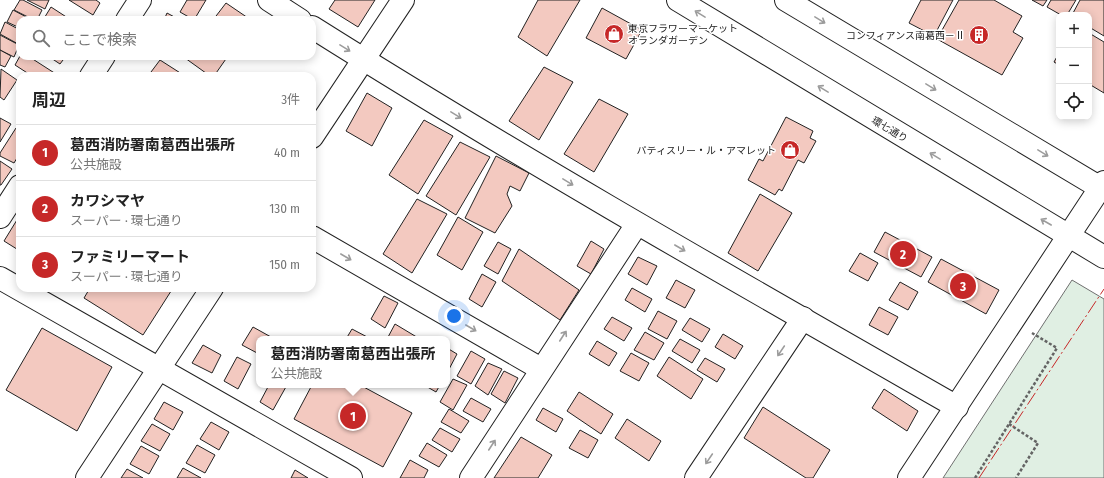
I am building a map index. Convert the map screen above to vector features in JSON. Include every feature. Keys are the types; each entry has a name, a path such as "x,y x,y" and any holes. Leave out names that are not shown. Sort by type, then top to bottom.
{"street":[{"path":"130,16 140,0"},
{"path":"269,0 294,16"},
{"path":"316,131 403,0"},
{"name":"環七通り","path":"678,0 1104,256"},
{"path":"786,0 1103,186 1051,261 957,407 909,478"},
{"path":"316,30 363,60 637,224 957,407"},
{"path":"94,72 101,60"},
{"path":"0,217 16,192"},
{"path":"471,478 637,224"},
{"path":"316,239 541,369"},
{"path":"0,278 16,287"},
{"path":"25,292 351,478"},
{"path":"87,478 209,292"},
{"path":"696,478 802,318"}],"path":[{"path":"975,478 1057,348 1029,330"},
{"path":"1009,424 1038,443 1016,478"}],"green space":[{"path":"1072,280 1104,299 1104,478 943,478"}],"building":[{"path":"20,0 23,0 42,10 39,16 26,16 14,10"},
{"path":"27,0 49,0 45,9"},
{"path":"69,0 96,0 100,3 93,15"},
{"path":"187,0 206,0 196,16 187,16 180,12"},
{"path":"335,0 375,0 358,27 329,9"},
{"path":"538,0 580,0 547,56 518,37"},
{"path":"921,0 953,0 934,36 909,23"},
{"name":"コンフィアンス南葛西－Ⅱ","path":"959,0 994,0 1022,16 1013,32 1023,38 1002,75 937,39"},
{"path":"1032,0 1047,0 1043,6"},
{"path":"1051,0 1076,0 1069,12 1056,12 1047,7"},
{"path":"1080,0 1104,0 1104,36 1092,29 1092,12 1074,12"},
{"path":"226,3 245,16 216,16"},
{"path":"51,7 65,16 45,16"},
{"name":"東京フラワーマーケット オランダガーデン","path":"602,8 642,30 626,59 586,38"},
{"path":"13,10 24,16 16,16 16,26 7,22"},
{"path":"167,13 173,16 166,16"},
{"path":"5,22 16,28 16,43 0,34"},
{"path":"0,35 16,43 16,52 14,57 0,50"},
{"path":"1092,35 1104,42 1104,93 1092,86"},
{"path":"0,50 11,56 5,67 0,65"},
{"path":"18,60 34,60 53,72 26,72 15,65"},
{"path":"54,60 63,60 60,64"},
{"path":"160,60 179,72 151,72"},
{"path":"188,60 225,60 217,72 204,72"},
{"path":"544,67 573,82 539,140 509,121"},
{"path":"1,69 16,79 16,82 4,100 0,97"},
{"path":"367,93 392,108 372,146 346,131"},
{"path":"599,99 628,114 594,172 564,154"},
{"name":"パティスリー・ル・アマレット","path":"786,117 813,131 810,138 816,141 804,163 798,160 782,191 779,189 775,195 748,180 759,159 763,161"},
{"path":"0,118 11,124 0,142"},
{"path":"424,120 453,136 418,194 389,175"},
{"path":"16,128 16,160 14,163 0,156 0,153"},
{"path":"460,142 490,157 456,215 426,196"},
{"path":"496,156 529,173 520,191 510,186 507,194 512,206 495,233 465,218"},
{"path":"0,161 12,169 1,185 0,185"},
{"path":"760,194 792,213 758,271 728,253"},
{"path":"417,199 447,214 412,273 383,254"},
{"path":"458,217 483,232 462,270 437,255"},
{"path":"16,222 16,248 4,241"},
{"path":"885,232 932,257 921,277 874,252"},
{"path":"591,241 604,249 591,274 577,266"},
{"path":"498,242 511,249 498,274 484,266"},
{"path":"519,249 579,290 560,320 502,281"},
{"path":"860,253 878,263 868,281 849,271"},
{"path":"638,257 657,266 647,285 628,274"},
{"path":"941,259 999,290 986,314 928,282"},
{"path":"482,274 496,282 482,307 469,299"},
{"path":"676,280 695,290 685,308 666,298"},
{"path":"900,282 918,292 908,310 889,300"},
{"path":"632,288 652,299 645,312 625,300"},
{"path":"88,292 170,292 143,335 84,298"},
{"path":"384,296 398,303 385,328 371,319"},
{"path":"879,307 898,317 888,335 869,325"},
{"path":"658,311 677,321 667,339 648,329"},
{"path":"612,317 632,328 624,341 604,329"},
{"path":"690,318 710,329 702,342 682,330"},
{"path":"395,324 415,336 389,336"},
{"path":"253,327 269,336 256,336 256,352 242,345"},
{"path":"42,328 112,367 77,431 6,390"},
{"path":"352,329 365,336 348,336"},
{"path":"645,332 664,343 654,360 634,350"},
{"path":"723,334 743,346 735,359 715,347"},
{"path":"680,339 700,350 692,363 672,351"},
{"path":"597,341 617,353 609,366 589,354"},
{"path":"203,345 221,355 212,373 192,363"},
{"path":"450,350 457,354 450,367"},
{"path":"471,351 485,359 471,384 457,376"},
{"path":"631,353 649,363 639,381 620,371"},
{"path":"237,357 251,364 238,389 224,381"},
{"path":"669,357 703,379 691,399 657,376"},
{"path":"705,358 725,369 717,382 697,370"},
{"path":"488,363 502,369 488,395 475,386"},
{"path":"504,371 518,378 505,403 491,394"},
{"path":"453,379 467,385 453,410 440,402 448,388 450,388"},
{"path":"267,388 285,388 273,410 260,402"},
{"path":"310,388 366,388 412,413 383,467 294,419"},
{"path":"429,388 438,388 436,392"},
{"path":"884,389 918,411 907,431 872,408"},
{"path":"579,392 613,414 601,434 567,411"},
{"path":"471,398 491,409 483,422 463,411"},
{"path":"164,402 183,412 173,430 154,419"},
{"path":"763,407 830,450 813,478 806,478 744,438"},
{"path":"543,408 563,419 556,432 536,420"},
{"path":"449,409 469,421 461,433 441,422"},
{"path":"627,419 661,441 649,461 615,438"},
{"path":"211,422 229,432 219,450 200,439"},
{"path":"152,424 170,434 160,451 141,441"},
{"path":"440,428 460,439 452,452 432,440"},
{"path":"580,430 598,440 588,458 569,448"},
{"path":"521,437 552,455 538,478 494,478"},
{"path":"427,443 447,455 439,467 419,456"},
{"path":"197,445 215,455 205,473 186,463"},
{"path":"141,446 159,456 149,474 130,464"},
{"path":"410,460 428,470 424,478 400,478"},
{"path":"183,468 201,478 177,478"},
{"path":"127,469 143,478 121,478"},
{"path":"295,470 308,478 291,478"}],"power":[{"path":"979,478 1104,289"}],"place":[{"name":"東京フラワーマーケット オランダガーデン","path":"614,34"},
{"name":"コンフィアンス南葛西－Ⅱ","path":"979,35"},
{"name":"パティスリー・ル・アマレット","path":"790,150"},
{"name":"カワシマヤ","path":"903,254"},
{"name":"ファミリーマート","path":"963,286"},
{"name":"葛西消防署南葛西出張所","path":"353,416"}]}
